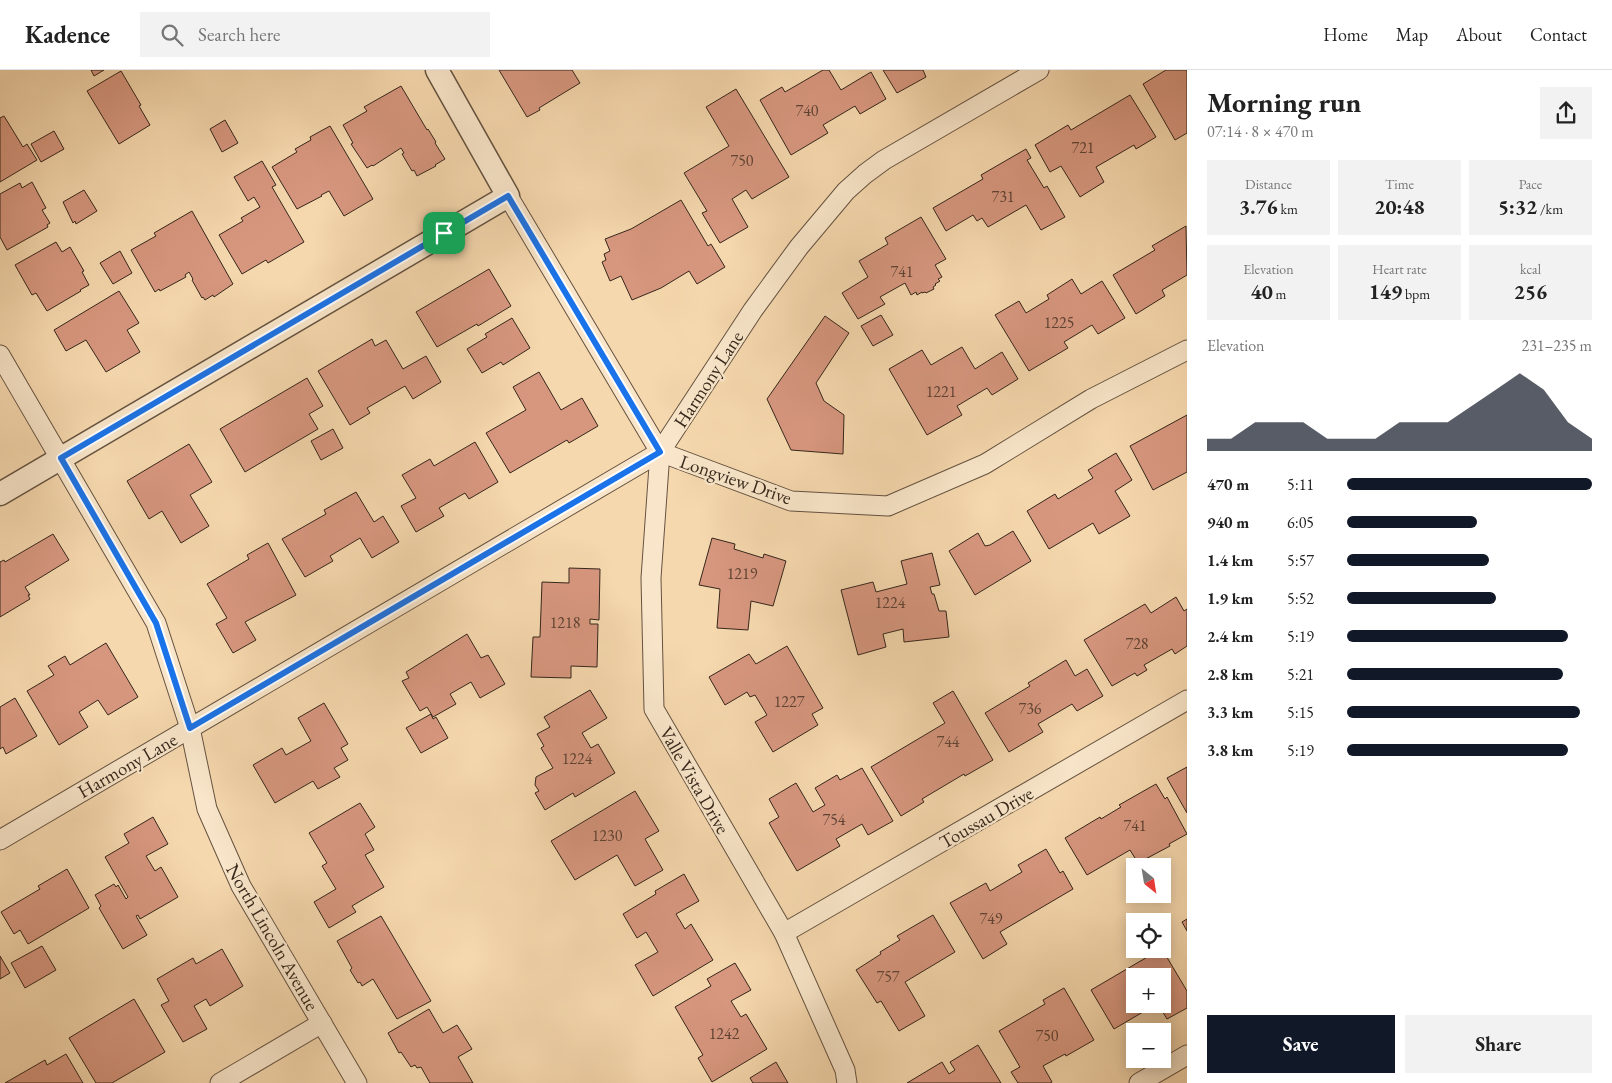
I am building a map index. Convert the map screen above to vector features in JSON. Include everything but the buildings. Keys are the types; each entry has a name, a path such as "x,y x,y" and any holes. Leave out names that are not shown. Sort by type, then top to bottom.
{"street":[{"name":"Longview Drive","path":"437,70 508,196 660,452 791,501 888,506 985,464 1091,399 1187,350"},
{"name":"Harmony Lane","path":"0,840 660,452 753,310 799,247 846,191 884,160 1039,70"},
{"path":"0,494 508,196"},
{"name":"North Lincoln Avenue","path":"0,355 156,623 190,728 207,810 241,886 356,1083"},
{"name":"Valle Vista Drive","path":"660,452 651,578 654,709 784,933 845,1070 847,1083"},
{"name":"Toussau Drive","path":"784,933 1187,700"},
{"path":"220,1083 322,1023"},
{"path":"1140,1083 1187,1055"}],"route":[{"path":"508,196 660,452 190,728 156,623 61,458 444,233 508,196"}]}
